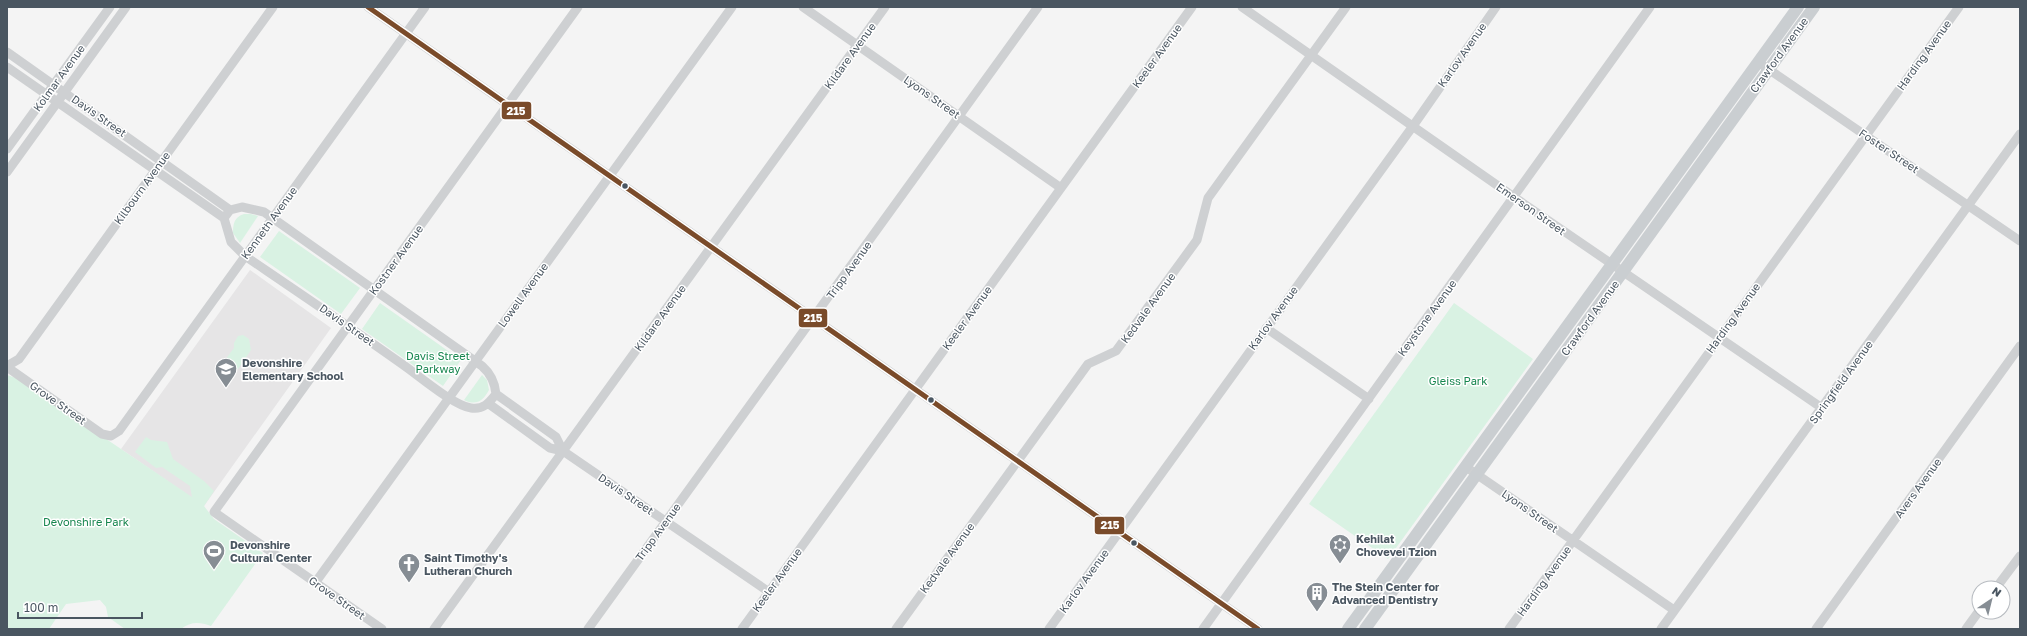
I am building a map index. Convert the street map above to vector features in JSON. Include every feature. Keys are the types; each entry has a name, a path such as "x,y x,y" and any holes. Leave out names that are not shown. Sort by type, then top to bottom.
{"main road":[{"name":"Crawford Avenue","path":"1348,629 1798,7"},
{"name":"Crawford Avenue","path":"1365,629 1814,7"}],"street":[{"name":"Kolmar Avenue","path":"7,149 110,7"},
{"name":"Kolmar Avenue","path":"7,172 126,7"},
{"name":"Kilbourn Avenue","path":"7,366 19,359 273,7"},
{"path":"368,7 1258,629"},
{"name":"Kenneth Avenue","path":"111,436 119,431 425,7"},
{"name":"Kostner Avenue","path":"214,512 578,7"},
{"name":"Lowell Avenue","path":"315,583 732,7"},
{"name":"Lyons Street","path":"803,7 1061,188"},
{"name":"Kildare Avenue","path":"434,629 885,7"},
{"name":"Tripp Avenue","path":"588,629 1038,7"},
{"name":"Keeler Avenue","path":"742,629 1192,7"},
{"name":"Emerson Street","path":"1242,7 1514,197 1822,408"},
{"name":"Kedvale Avenue","path":"896,629 1088,364 1116,351 1197,240 1208,198 1346,7"},
{"name":"Karlov Avenue","path":"1049,629 1413,126 1496,7"},
{"name":"Keystone Avenue","path":"1203,629 1650,7"},
{"name":"Harding Avenue","path":"1509,629 1718,338 1959,7"},
{"name":"Davis Street","path":"7,52 162,160 230,210"},
{"name":"Foster Street","path":"1758,62 2020,241"},
{"name":"Davis Street","path":"7,67 224,218 231,242 245,256 449,397 470,408 480,408 488,404 550,448 563,451 769,592"},
{"name":"Springfield Avenue","path":"1661,629 2020,134"},
{"path":"224,218 230,210 242,207 264,212 476,361 491,376 495,386 496,394 488,404"},
{"path":"1266,328 1369,399"},
{"name":"Avers Avenue","path":"1816,629 2020,346"},
{"name":"Grove Street","path":"7,366 102,434 111,436"},
{"name":"Davis Street","path":"496,394 556,437 563,451"},
{"name":"Lyons Street","path":"1466,467 1674,610"},
{"name":"Grove Street","path":"214,512 382,629"},
{"path":"2002,580 2020,556"},
{"path":"1966,629 1973,620"}],"shaded area":[{"name":"Devonshire Elementary School","path":"250,270 331,328 204,506 121,449"}],"green space":[{"path":"244,214 258,216 240,243 233,233 233,227 236,219"},
{"path":"279,231 360,288 341,314 260,257"},
{"name":"Davis Street Parkway","path":"380,303 461,360 443,386 362,329"},
{"name":"Gleiss Park","path":"1454,303 1533,359 1388,559 1309,504"},
{"path":"243,335 249,339 251,350 238,369 234,370 227,366 225,360 234,348 234,343 238,336"},
{"name":"Devonshire Park","path":"7,375 16,378 192,497 190,486 162,467 156,468 135,452 146,437 151,440 167,442 173,459 204,481 214,491 204,506 214,519 263,553 211,626 192,623 181,629 125,629 108,617 106,607 100,600 66,604 49,629 7,629"},
{"name":"Davis Street Parkway","path":"482,375 487,380 489,390 487,394 482,400 476,402 472,403 464,400"}],"transit line":[{"name":"215","path":"368,7 1258,629"}],"place":[{"name":"Devonshire Elementary School","path":"226,388"},
{"name":"Kehilat Chovevei Tzion","path":"1340,564"},
{"name":"Devonshire Cultural Center","path":"214,570"},
{"name":"Saint Timothy's Lutheran Church","path":"409,584"},
{"name":"The Stein Center for Advanced Dentistry","path":"1317,612"}]}
